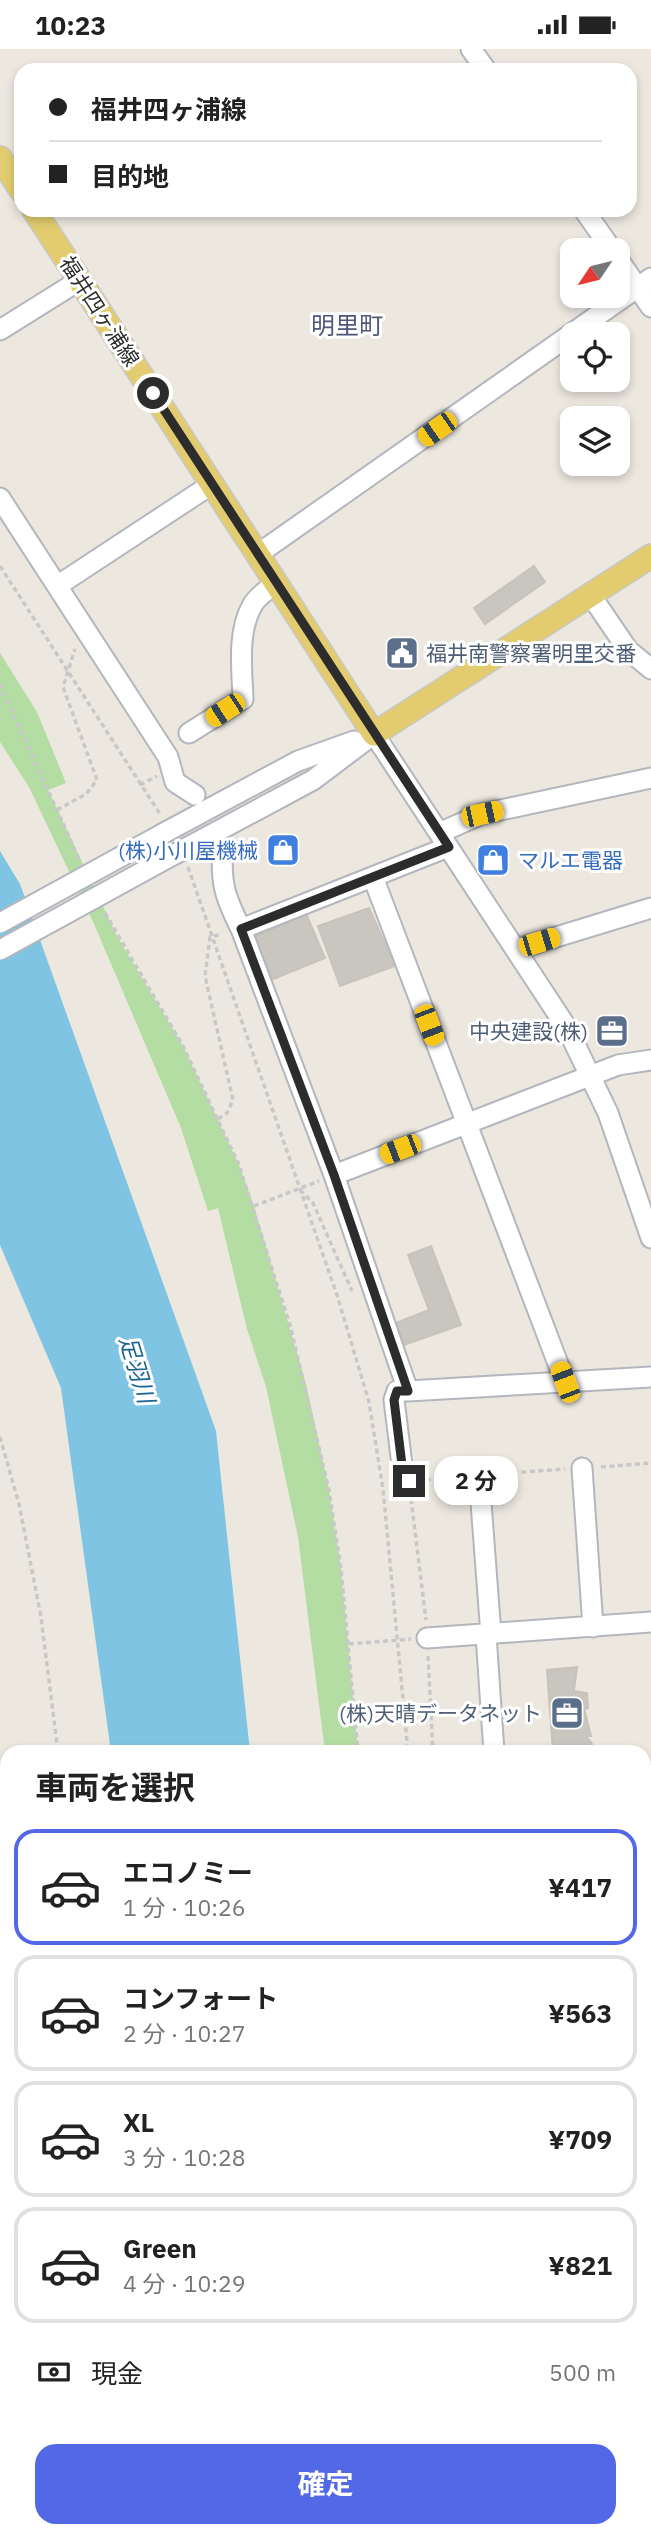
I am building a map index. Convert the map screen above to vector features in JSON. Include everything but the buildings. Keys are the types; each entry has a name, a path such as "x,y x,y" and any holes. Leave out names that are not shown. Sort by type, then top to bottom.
{"main road":[{"path":"0,158 14,179"},
{"name":"福井四ヶ浦線","path":"39,217 374,734"},
{"path":"374,734 651,556"}],"street":[{"path":"589,217 604,238"},
{"path":"630,270 644,283 651,307"},
{"path":"0,330 80,280"},
{"path":"258,554 644,283"},
{"path":"57,586 212,484"},
{"path":"0,498 168,757 175,782 195,795"},
{"path":"189,733 243,699 242,650 246,621 252,604 275,583"},
{"path":"590,594 628,650 651,669"},
{"path":"0,923 163,826 298,761 374,734"},
{"path":"374,734 567,1028 592,1075 649,1227"},
{"path":"0,950 180,858 313,780 374,734"},
{"path":"241,929 373,877 444,840 482,814 651,778"},
{"path":"223,847 220,877 225,897 241,929 334,1175 408,1391"},
{"path":"373,877 565,1382"},
{"path":"517,949 651,908"},
{"path":"334,1175 618,1065 651,1060"},
{"path":"409,1481 403,1473 394,1400 397,1391 651,1377"},
{"path":"582,1468 593,1627"},
{"path":"479,1476 494,1745"},
{"path":"427,1639 651,1622"}],"path":[{"path":"0,566 163,826"},
{"path":"57,810 86,794 97,780 63,687 66,670 75,657 75,647"},
{"path":"0,684 85,870"},
{"path":"180,858 337,1295 369,1402 383,1489 407,1745"},
{"path":"104,911 183,1046 218,1119 254,1206 290,1325 329,1490 349,1644 357,1745"},
{"path":"210,937 205,976 233,1100 227,1113 218,1119"},
{"path":"254,1206 298,1189"},
{"path":"298,1189 313,1203 353,1293"},
{"path":"0,1437 19,1504 41,1617 57,1745"},
{"path":"418,1550 409,1481 651,1463"},
{"path":"349,1644 397,1639"}],"green space":[{"path":"0,653 37,712 66,783 48,790 118,938 183,1046 239,1165 254,1206 306,1384 329,1490 341,1569 357,1745 324,1745 298,1537 266,1387 247,1329 218,1208 208,1211 181,1128 94,924 29,787 0,742"}],"water":[{"name":"足羽川","path":"0,851 20,884 216,1431 249,1745 110,1745 61,1388 0,1245"}],"place":[{"name":"福井南警察署明里交番","path":"402,653"},
{"name":"(株)小川屋機械","path":"283,850"},
{"name":"マルエ電器","path":"493,860"},
{"name":"中央建設(株)","path":"612,1031"},
{"name":"(株)天晴データネット","path":"567,1713"}],"district":[{"name":"明里町","path":"347,325"}],"route":[{"path":"153,393 449,847 241,929 334,1175 408,1391 397,1391 394,1400 403,1473 409,1481"}]}
